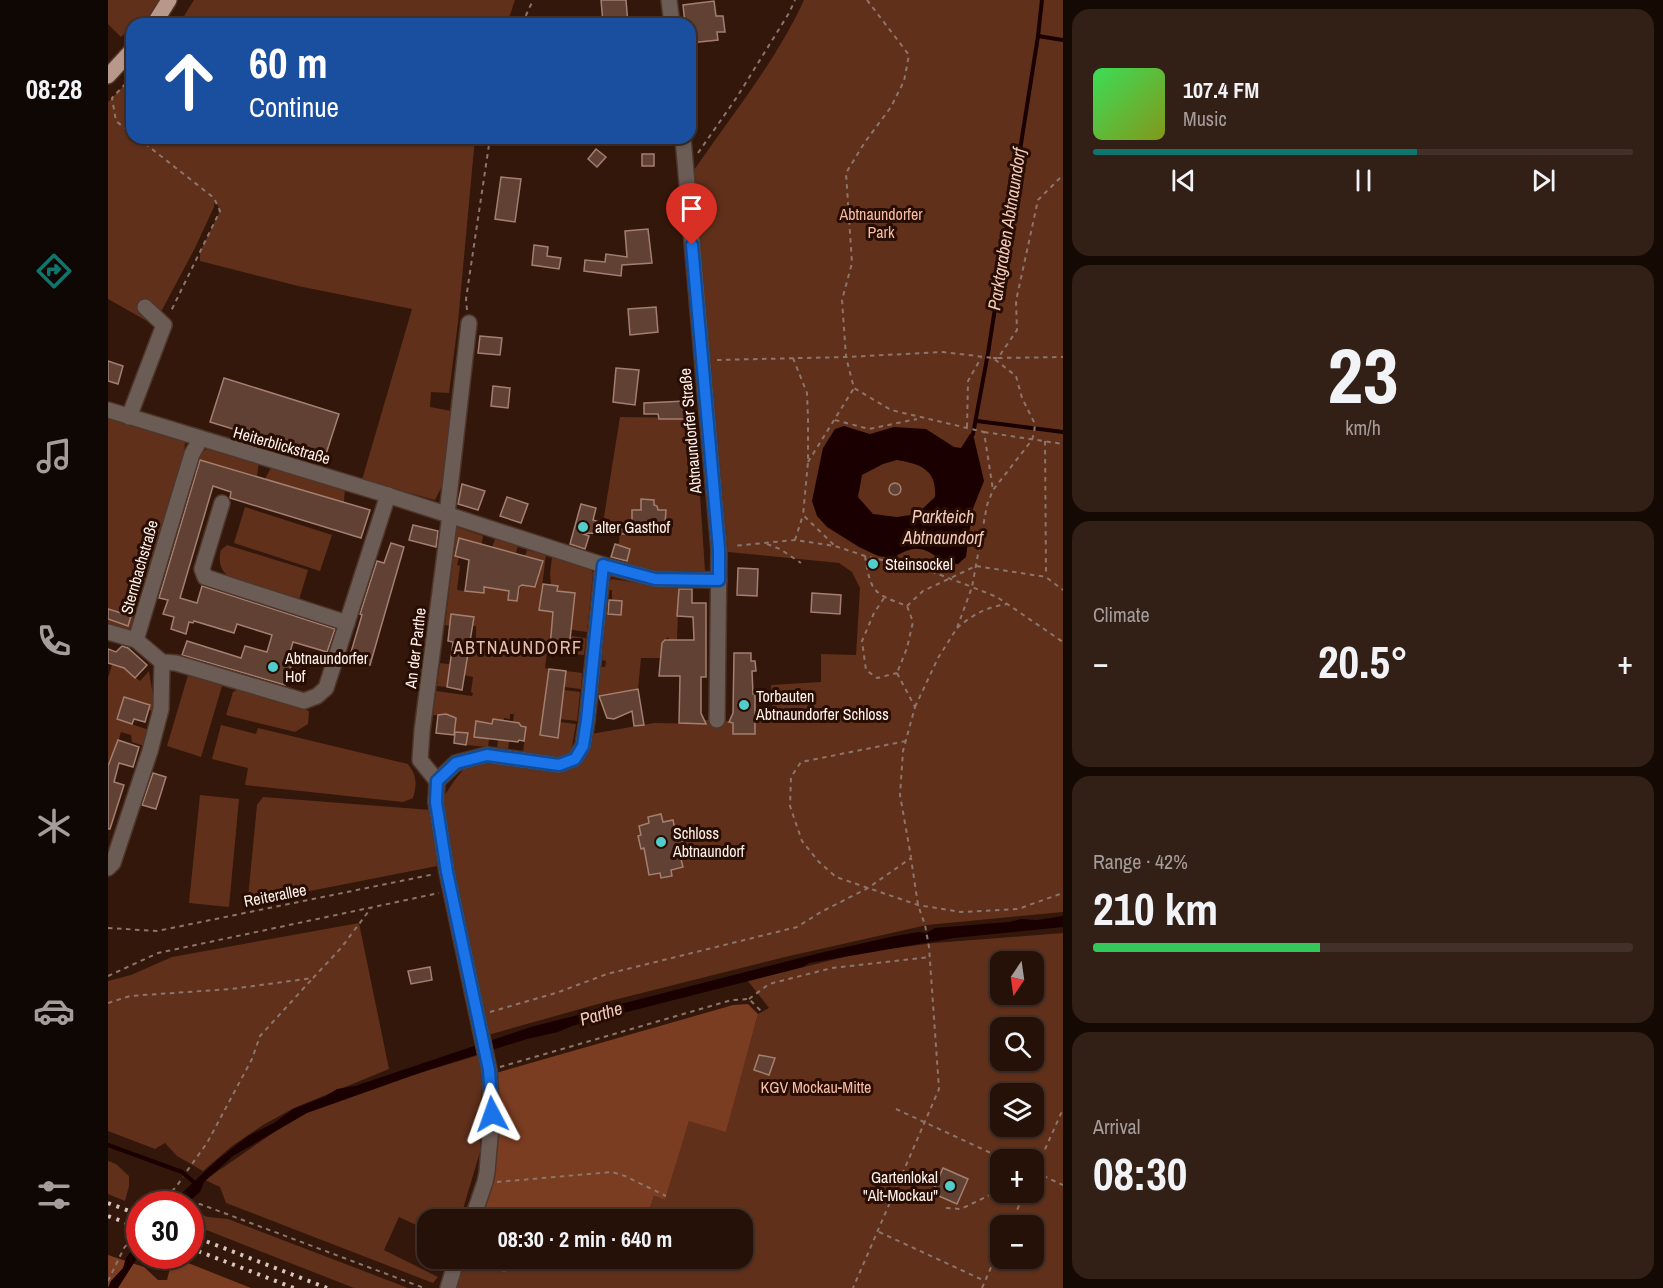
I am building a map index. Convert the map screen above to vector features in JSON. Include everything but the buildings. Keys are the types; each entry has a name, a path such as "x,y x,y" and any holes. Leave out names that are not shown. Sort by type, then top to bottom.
{"main road":[{"path":"158,18 169,0"},
{"path":"108,76 126,56"}],"street":[{"path":"669,0 671,18"},
{"name":"Abtnaundorfer Straße","path":"684,144 719,549 717,720"},
{"path":"129,417 164,325 146,307"},
{"path":"448,514 469,323"},
{"name":"Heiterblickstraße","path":"108,410 200,440 388,495 603,565 655,579 719,580"},
{"name":"Sternbachstraße","path":"162,662 136,640 177,500 192,454 200,440"},
{"path":"110,866 150,751 161,709 162,662 176,663 304,701 317,696 326,688 388,495"},
{"path":"222,502 202,569 205,577 348,623"},
{"name":"An der Parthe","path":"437,781 420,760 448,514"},
{"path":"476,1209 486,1182 492,1114 487,1063 447,872 436,802 437,781 456,763 487,755 559,765 575,759 583,746 587,720 603,565"},
{"path":"108,632 136,640"},
{"path":"448,1288 454,1269"}],"path":[{"path":"525,18 533,0"},
{"path":"686,170 738,97 795,0"},
{"path":"867,0 909,55 904,81 896,99 846,173 852,262 842,300 846,357 854,388 891,410 919,418 968,427 976,431 1063,444"},
{"path":"126,83 111,98 116,121 126,129"},
{"path":"146,144 214,198 220,211 164,325"},
{"path":"469,323 466,299 489,144"},
{"path":"998,358 1017,330 1016,301 1038,200 1063,175"},
{"path":"702,360 943,352 993,358 1063,357"},
{"path":"968,427 968,381 982,357"},
{"path":"793,358 807,393 808,418 808,462 803,515 795,540"},
{"path":"853,1288 939,1089 929,947 918,905 900,795 903,751 915,707 938,658 957,628 972,587 987,505 993,490 1032,440 1034,433 1035,424 1022,398 1016,376 993,358"},
{"path":"808,462 854,388"},
{"path":"835,420 869,429 919,418"},
{"path":"984,432 993,490"},
{"path":"1045,441 1046,577"},
{"path":"803,515 835,546"},
{"path":"719,549 795,540 835,546 865,556 930,571 997,597 1063,642"},
{"path":"764,543 780,549 801,563"},
{"path":"865,556 870,585 884,598 906,606 913,622 908,648 897,673"},
{"path":"906,606 923,591 976,566 1046,577 1063,590"},
{"path":"884,598 874,613 862,641 866,670 877,678 897,673"},
{"path":"957,628 971,616 987,607 1007,604"},
{"path":"897,673 915,707"},
{"path":"906,741 801,762 791,777 790,806 802,841 819,862 836,877 918,905 960,912 1018,909 1063,893"},
{"path":"477,1016 556,993 607,975 797,927 868,888 911,858"},
{"name":"Reiterallee","path":"108,928 158,931 447,872"},
{"path":"108,976 158,952 451,891"},
{"path":"187,1171 207,1143 252,1059 260,1036 341,948 371,908"},
{"path":"487,1063 732,1000 749,999 769,984 832,968 930,957"},
{"path":"108,1003 130,996 231,989 313,978"},
{"path":"749,999 763,1013"},
{"path":"896,1109 990,1153"},
{"path":"1044,1151 1063,1109"},
{"path":"486,1182 612,1172 666,1196"},
{"path":"172,1191 183,1177"},
{"path":"1044,1177 1063,1185"},
{"path":"946,1208 961,1209 990,1195"},
{"path":"204,1206 424,1288"},
{"path":"878,1231 985,1281"},
{"path":"108,1281 126,1246"},
{"path":"982,1288 990,1269"}],"green space":[{"path":"108,0 159,0 147,18 126,18 126,32 121,37 108,24"},
{"path":"194,0 515,0 509,18 183,18"},
{"name":"Abtnaundorfer Park","path":"804,0 1063,0 1063,912 927,925 785,957 598,1004 488,1035 440,801 465,768 482,763 564,771 577,766 586,756 591,734 654,723 701,724 704,720 730,721 733,724 733,734 754,734 755,719 773,719 771,685 821,682 821,654 856,655 860,588 852,572 839,563 728,552 694,170 767,66"},
{"path":"126,83 126,144 474,144 449,393 431,392 430,407 451,411 442,486 435,500 362,480 412,309 298,286 200,261 200,252 220,211 215,199 214,207 195,248 154,325 108,299 108,102"},
{"path":"620,417 695,418 705,571 657,572 626,564 630,549 616,544 619,543 620,529 603,523"},
{"path":"108,418 185,441 184,456 129,633 108,626"},
{"path":"213,447 259,462 257,476 197,459 203,451"},
{"path":"272,466 345,488 344,503 265,479"},
{"path":"245,507 332,535 320,571 234,543"},
{"path":"457,527 483,536 477,574 459,538 454,555 459,557 457,565 460,566 457,590 483,593 484,587 493,588 492,548 495,539 518,546 512,566 508,600 517,601 523,579 528,586 536,587 543,562 525,556 527,550 546,555 539,610 548,612 549,604 572,611 574,593 557,591 558,586 551,585 552,557 591,570 593,573 587,632 552,627 550,642 570,636 586,638 584,655 547,651 545,668 549,669 540,735 558,738 560,722 576,724 571,752 562,758 523,752 526,727 513,722 514,714 510,714 510,719 504,718 502,739 509,741 508,750 497,749 500,720 493,719 492,724 477,721 474,737 489,739 488,747 466,745 468,734 454,732 456,718 446,714 444,716 433,715 436,691 472,696 473,693 471,692 473,677 464,675 464,673 450,671 447,687 437,686 440,663 465,666 469,639 476,639 476,626 471,626 473,620 450,626 445,625"},
{"path":"227,545 308,570 298,603 247,586 229,577 222,570 220,561 221,550"},
{"path":"612,579 679,587 677,640 669,640 668,637 662,643 662,658 641,658 638,689 599,696 598,667 605,667 606,661 602,660 606,614 621,615 622,601 612,600 612,590 607,590 608,582"},
{"path":"112,665 119,667 120,665 140,681 149,671 154,702 153,712 149,710 150,705 124,697 116,719 149,730 144,746 132,742 131,735 121,732 113,760 110,759 108,766 108,678"},
{"path":"566,671 582,673 581,689 564,687"},
{"path":"188,675 222,686 201,757 167,746"},
{"path":"239,689 309,711 308,724 295,732 226,715 233,692"},
{"path":"564,690 580,692 577,721 560,719"},
{"path":"221,725 256,734 258,728 408,764 415,780 413,798 403,802 245,785 248,768 212,759"},
{"path":"200,795 239,799 229,907 189,903"},
{"path":"263,797 431,810 437,866 254,902 248,898 257,805"},
{"path":"359,923 389,1069 294,1108 263,1125 232,1146 203,1171 177,1156 165,1143 155,1149 108,1131 108,981 131,975 172,957"},
{"name":"KGV Mockau-Mitte","path":"1063,933 1063,1288 454,1288 460,1269 493,1269 505,1273 510,1269 753,1269 753,1209 649,1209 654,1196 665,1200 689,1120 726,1131 758,1014 769,1008 748,981 864,952 934,943"},
{"path":"482,1054 480,1152 463,1209 417,1209 417,1225 399,1217 384,1250 417,1266 417,1269 438,1277 433,1283 226,1203 220,1187 205,1180 299,1115 342,1097"},
{"path":"108,1161 116,1164 129,1176 129,1186 125,1201 108,1194"},
{"path":"204,1216 228,1219 408,1288 354,1288 204,1229"}],"shaded area":[{"path":"748,1004 758,1014 726,1132 689,1121 665,1200 654,1196 649,1209 478,1209 496,1073 733,1005"},
{"path":"108,1255 126,1261 126,1269 146,1269 158,1280 167,1280 170,1269 203,1269 251,1288 108,1288"},
{"path":"494,1269 510,1269 505,1273"}],"water":[{"name":"Parkteich Abtnaundorf","path":"844,426 870,434 894,427 926,429 954,447 961,448 970,434 973,434 984,481 972,511 966,557 958,564 920,549 904,552 893,558 878,556 827,527 817,516 812,501 823,448 835,429","holes":["897,460 920,466 926,470 933,480 935,497 917,514 897,517 873,514 858,497 862,475 883,464"]},
{"name":"Parthe","path":"1063,916 1063,927 954,938 809,963 803,967 572,1026 428,1070 307,1113 233,1156 204,1182 200,1191 184,1191 216,1161 248,1136 274,1123 293,1109 326,1096 337,1089 355,1086 531,1027 895,936 926,933 935,928 1021,919 1037,920"},
{"path":"126,1258 126,1269 130,1269 118,1288 108,1288 111,1281 123,1268"}],"waterway":[{"name":"Parktgraben Abtnaundorf","path":"1038,36 1042,0"},
{"name":"Parktgraben Abtnaundorf","path":"973,434 1038,36 1063,40"},
{"path":"977,421 1063,432"},
{"path":"108,1145 182,1172 196,1184"}],"railway":[{"path":"108,1203 126,1210"},
{"path":"108,1216 126,1223"},
{"path":"204,1240 327,1288"},
{"path":"204,1253 294,1288"}],"place":[{"name":"alter Gasthof","path":"583,527"},
{"name":"Steinsockel","path":"873,564"},
{"name":"Abtnaundorfer Hof","path":"273,667"},
{"name":"Torbauten Abtnaundorfer Schloss","path":"744,705"},
{"name":"Schloss Abtnaundorf","path":"661,842"},
{"name":"Gartenlokal \"Alt-Mockau\"","path":"950,1186"}],"district":[{"name":"ABTNAUNDORF","path":"518,648"}],"route":[{"path":"492,1114 489,1070 447,872 436,802 437,781 456,763 487,755 559,765 575,759 580,753 587,720 603,565 655,579 719,580 719,549 692,245"}]}
